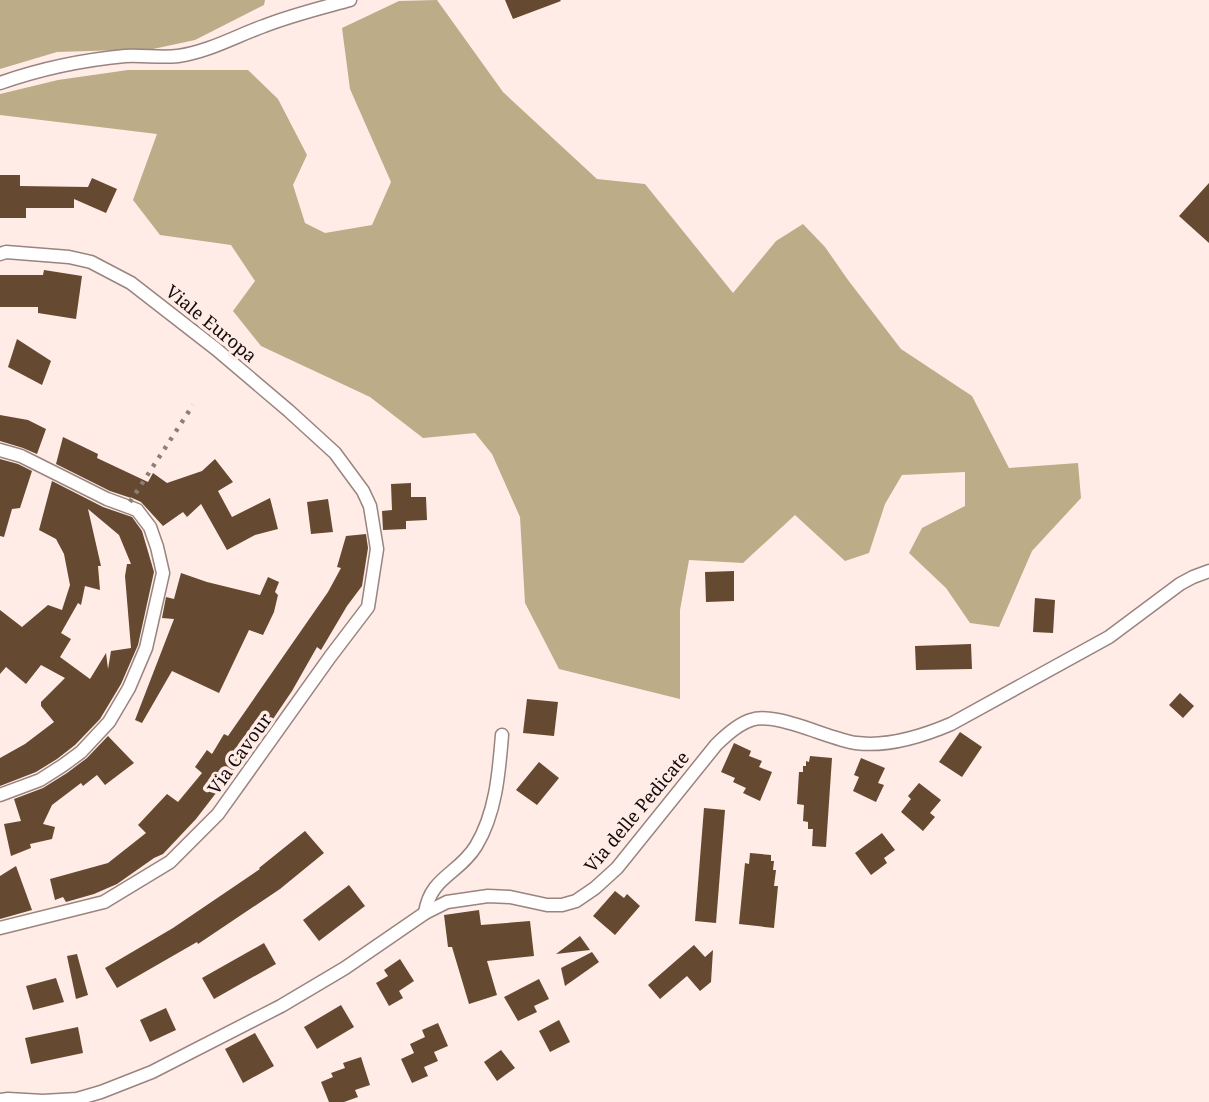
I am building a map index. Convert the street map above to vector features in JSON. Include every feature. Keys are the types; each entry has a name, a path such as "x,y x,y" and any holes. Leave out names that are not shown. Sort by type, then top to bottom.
{"street":[{"path":"0,83 85,61 188,54 286,18 351,0"},
{"name":"Viale Europa","path":"0,254 6,252 69,257 91,262 131,283 216,349 289,411 335,453 363,491"},
{"path":"0,450 21,456 107,499 137,510 150,527 158,547 163,573 146,648 129,688 109,722 82,752 62,766 40,780 0,795"},
{"name":"Via Cavour","path":"0,928 104,902 170,862 218,814 368,607 377,549 370,506 363,491"},
{"name":"Via delle Pedicate","path":"0,1100 43,1101 78,1098 152,1072 281,1006 447,902 481,896 510,897 547,905 576,901 617,868 716,745 731,731 752,719 783,721 835,739 865,744 928,733 1110,637 1180,584 1209,571"},
{"path":"425,914 427,900 433,889 469,856 485,827 497,785 502,735"}],"shaded area":[{"path":"0,0 265,0 264,5 195,40 153,49 57,52 0,69"},
{"path":"437,0 503,92 597,179 645,184 733,293 776,241 803,224 825,247 901,349 972,396 1009,468 1078,463 1081,498 1032,551 999,627 970,623 946,588 909,553 922,528 965,506 965,472 902,475 885,504 869,553 845,561 795,515 743,563 689,560 680,610 680,699 559,669 525,603 520,517 492,454 475,433 423,438 370,397 261,346 233,311 255,281 231,245 160,235 133,200 157,134 0,115 0,94 58,80 128,70 248,70 278,99 307,155 293,185 305,223 325,233 372,225 391,182 350,89 342,28 399,1"}],"building":[{"path":"505,0 560,0 561,1 513,19"},
{"path":"0,175 20,175 20,186 88,187 92,178 117,189 106,213 74,199 74,208 26,208 26,218 0,218"},
{"path":"1209,183 1209,243 1179,216"},
{"path":"44,270 82,276 76,319 38,313 38,307 0,307 0,275 43,275"},
{"path":"17,339 51,361 42,385 8,367"},
{"path":"0,415 28,420 46,429 37,454 0,441"},
{"path":"63,437 98,454 97,458 148,482 153,473 167,483 202,471 215,459 233,482 218,491 232,517 270,498 278,529 255,535 227,550 201,504 187,517 183,512 163,526 141,502 110,491 56,464"},
{"path":"0,459 32,471 20,508 12,509 4,537 0,536"},
{"path":"52,481 103,507 132,517 142,531 154,572 138,645 121,684 100,719 57,759 36,772 0,786 0,758 25,744 54,722 41,706 41,702 65,678 41,665 26,684 6,667 0,674 0,610 22,627 48,605 62,610 70,585 64,554 56,539 39,530","holes":["88,509 119,535 131,564 127,564 125,576 131,648 111,651 108,669 106,653 90,679 60,657 71,639 61,633 78,603 81,605 85,586 100,590 98,566 101,566"]},
{"path":"411,483 411,497 426,497 427,520 406,521 406,529 383,530 382,511 392,510 391,484"},
{"path":"328,499 333,532 311,534 307,502"},
{"path":"366,534 368,548 362,586 321,650 317,647 273,719 196,819 163,854 117,884 66,902 63,897 55,900 50,879 108,863 146,833 138,825 167,794 178,802 202,773 195,767 207,750 212,754 224,734 228,736 328,592 341,568 337,567 346,536"},
{"path":"734,571 734,601 706,602 705,572"},
{"path":"181,573 260,595 268,577 279,582 275,592 278,595 274,612 263,635 249,630 219,693 172,671 142,723 135,720 174,619 162,618 166,597 174,599"},
{"path":"1035,598 1055,600 1053,633 1033,632"},
{"path":"971,644 972,669 916,670 915,646"},
{"path":"1180,693 1194,706 1183,718 1169,705"},
{"path":"527,699 558,702 554,736 523,733"},
{"path":"960,732 982,747 962,777 939,762"},
{"path":"108,736 134,763 105,785 97,775 83,786 81,783 52,805 43,824 55,827 52,839 30,844 31,848 11,856 4,824 21,821 14,799 43,788 67,773 87,758"},
{"path":"734,743 751,751 749,756 762,761 759,767 772,772 760,801 743,793 746,788 733,782 735,778 721,772"},
{"path":"810,756 832,758 826,847 812,846 813,829 808,829 808,822 803,821 804,805 797,804 799,772 803,772 803,766 806,766 806,761 809,762"},
{"path":"861,758 885,768 878,783 884,785 876,802 853,791 859,777 854,775"},
{"path":"539,762 559,778 537,805 516,790"},
{"path":"919,783 941,800 930,813 935,817 923,831 901,812 911,799 908,796"},
{"path":"704,808 725,810 716,923 695,921"},
{"path":"305,831 324,853 280,889 198,944 197,942 117,988 105,968 173,928 260,869"},
{"path":"882,833 895,850 884,858 887,863 871,875 855,853"},
{"path":"750,853 771,855 771,861 774,861 774,886 778,886 774,928 739,924 745,863 749,864"},
{"path":"16,866 32,910 0,919 0,876"},
{"path":"349,885 365,906 319,941 303,920"},
{"path":"615,891 624,898 627,894 640,906 615,935 593,916"},
{"path":"479,910 481,925 530,921 534,956 487,961 497,995 469,1004 452,947 448,947 444,915"},
{"path":"580,936 590,950 556,954"},
{"path":"264,943 276,964 214,999 202,978"},
{"path":"694,945 705,957 713,950 711,982 700,991 687,976 660,999 648,985"},
{"path":"592,952 599,962 565,986 561,968"},
{"path":"77,954 88,995 76,999 67,956"},
{"path":"400,959 414,981 399,991 403,998 389,1006 376,983 388,976 384,970"},
{"path":"56,978 64,1002 33,1010 26,986"},
{"path":"539,979 549,999 534,1006 537,1012 518,1021 504,997"},
{"path":"341,1005 354,1027 317,1049 304,1027"},
{"path":"166,1008 176,1030 150,1042 140,1020"},
{"path":"559,1020 570,1042 550,1052 539,1031"},
{"path":"438,1023 448,1046 434,1052 438,1061 424,1067 428,1076 412,1083 401,1059 414,1053 410,1044 425,1037 422,1030"},
{"path":"78,1027 83,1053 31,1064 25,1038"},
{"path":"255,1033 274,1066 243,1083 225,1049"},
{"path":"501,1050 515,1068 497,1081 484,1062"},
{"path":"361,1057 370,1085 355,1090 358,1097 344,1102 329,1102 321,1082 333,1077 331,1073 345,1068 343,1063"}],"railway":[{"path":"130,502 193,405"}]}
